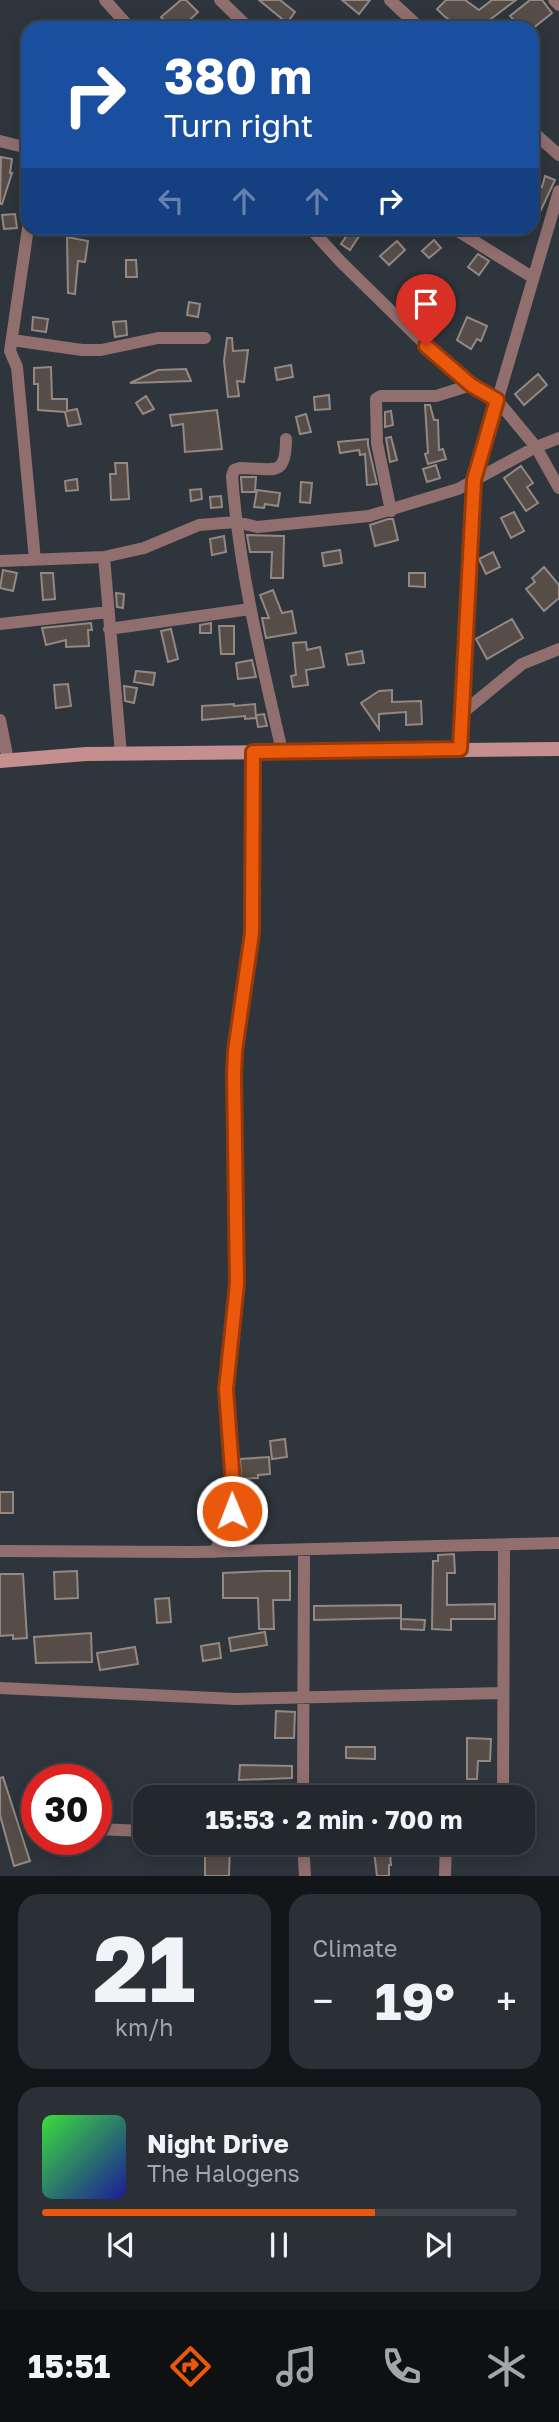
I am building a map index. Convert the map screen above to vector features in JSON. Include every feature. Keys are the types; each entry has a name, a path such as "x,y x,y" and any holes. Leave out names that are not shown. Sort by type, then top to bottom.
{"street":[{"path":"106,0 124,21"},
{"path":"220,0 242,21"},
{"path":"390,0 412,21"},
{"path":"554,0 559,5"},
{"path":"539,137 559,155"},
{"path":"0,141 21,146"},
{"path":"460,749 474,480 559,191"},
{"path":"27,235 10,351 17,367 35,560"},
{"path":"317,235 442,361 471,385 497,400 536,447 559,488"},
{"path":"464,235 532,277"},
{"path":"12,340 82,350 101,350 158,338 205,338"},
{"path":"391,511 377,443 376,399 381,396 436,396 471,385"},
{"path":"0,561 104,557 144,548 199,526 236,522 257,527 275,526 356,518 391,511 458,489 536,447 559,438"},
{"path":"282,751 250,609 236,522 232,475 234,470 240,468 277,468 283,465 286,459 286,439"},
{"path":"104,557 121,754"},
{"path":"109,629 250,609"},
{"path":"0,624 107,612"},
{"path":"461,714 522,664 559,649"},
{"path":"0,720 4,761 121,754 559,749"},
{"path":"215,1552 232,1511 234,1498 226,1389 237,1271 234,1184 235,1051 251,951 253,915 253,752"},
{"path":"0,1552 215,1552 559,1543"},
{"path":"503,1785 504,1545"},
{"path":"303,1785 304,1550"},
{"path":"0,1688 236,1699 503,1693"},
{"path":"112,1830 133,1831"},
{"path":"304,1855 305,1876"},
{"path":"445,1876 446,1855"}],"building":[{"path":"181,0 186,0 198,12 188,21 165,21 161,17"},
{"path":"259,0 280,0 295,12 288,21 285,21"},
{"path":"342,0 370,0 359,14"},
{"path":"446,0 465,0 479,10 492,0 516,0 488,21 450,21 437,9"},
{"path":"530,0 542,0 552,13 539,23 539,21 514,21 510,16"},
{"path":"1,157 12,159 12,173 0,204"},
{"path":"545,176 555,180 540,212 539,186 542,187"},
{"path":"15,214 17,228 4,229 2,215"},
{"path":"347,235 360,235 350,250 341,244"},
{"path":"67,237 88,241 85,262 78,261 75,294 68,293"},
{"path":"434,240 441,248 429,258 422,251"},
{"path":"397,241 405,250 389,265 380,256"},
{"path":"478,254 489,261 479,275 468,267"},
{"path":"126,260 136,260 137,277 126,277"},
{"path":"189,302 200,304 198,317 187,315"},
{"path":"33,317 48,319 46,332 32,330"},
{"path":"467,317 487,326 481,341 477,339 471,349 457,340"},
{"path":"126,321 127,335 115,337 113,322"},
{"path":"227,338 232,338 233,351 248,350 244,382 237,381 239,396 228,397 224,361"},
{"path":"291,365 293,377 277,380 275,368"},
{"path":"51,367 52,399 67,399 67,411 77,409 81,424 68,426 65,412 38,410 38,384 34,384 34,368"},
{"path":"186,369 191,381 130,383 158,370"},
{"path":"538,374 547,385 524,405 515,394"},
{"path":"329,395 330,409 315,410 314,397"},
{"path":"146,396 154,409 143,414 136,403"},
{"path":"425,405 430,405 434,420 438,420 439,450 443,449 446,459 428,464 425,454 428,453"},
{"path":"217,410 222,449 185,452 183,424 172,426 170,415"},
{"path":"391,411 393,425 385,427 385,412"},
{"path":"306,414 311,432 300,434 296,417"},
{"path":"391,437 397,460 390,462 386,438"},
{"path":"368,439 377,484 367,485 365,454 360,455 359,450 340,453 338,442"},
{"path":"115,463 127,463 129,499 111,500 110,474 116,474"},
{"path":"436,465 440,478 427,482 423,469"},
{"path":"521,466 533,483 527,487 538,503 526,511 504,478"},
{"path":"241,477 256,477 255,492 242,492"},
{"path":"77,479 78,490 66,491 65,481"},
{"path":"301,482 312,483 310,503 300,502"},
{"path":"201,489 202,499 191,501 190,490"},
{"path":"257,490 280,493 278,506 265,504 264,508 254,507"},
{"path":"221,496 222,507 211,508 210,497"},
{"path":"514,512 524,531 511,538 501,518"},
{"path":"393,519 398,540 375,546 370,525"},
{"path":"247,535 284,536 283,578 271,578 272,552 250,552"},
{"path":"224,536 226,552 212,555 210,539"},
{"path":"340,550 342,563 324,566 322,553"},
{"path":"493,552 500,567 486,574 479,559"},
{"path":"544,567 559,585 559,598 544,611 526,589 535,582 532,578"},
{"path":"3,570 17,573 13,591 0,588"},
{"path":"41,573 53,573 55,599 43,600"},
{"path":"409,573 425,573 425,587 409,586"},
{"path":"273,590 282,613 292,611 296,633 266,638 262,618 269,618 260,595"},
{"path":"116,593 124,594 123,608 117,607"},
{"path":"512,619 523,638 487,659 476,639"},
{"path":"91,623 92,630 88,630 89,646 66,647 66,640 46,645 42,628"},
{"path":"211,623 211,633 200,633 200,625"},
{"path":"219,626 234,626 234,654 221,654"},
{"path":"171,629 178,659 168,662 161,631"},
{"path":"306,642 307,650 320,647 324,667 306,670 308,685 293,687 291,676 296,675 293,643"},
{"path":"362,651 364,663 348,665 346,654"},
{"path":"252,660 256,677 238,679 236,663"},
{"path":"136,671 155,673 153,685 134,682"},
{"path":"68,684 71,706 56,708 54,685"},
{"path":"124,686 137,688 134,703 125,701"},
{"path":"392,690 392,702 421,701 422,724 406,725 406,712 379,714 379,729 361,703 379,691"},
{"path":"255,704 256,718 245,719 245,716 202,720 202,706"},
{"path":"264,714 267,726 258,727 256,715"},
{"path":"285,1439 287,1457 272,1459 270,1441"},
{"path":"269,1457 270,1474 241,1479 240,1459"},
{"path":"0,1492 13,1492 13,1513 0,1513"},
{"path":"454,1554 455,1573 447,1573 447,1605 495,1604 495,1619 451,1619 451,1630 432,1629 433,1561 438,1561 438,1555"},
{"path":"77,1571 78,1598 55,1599 54,1572"},
{"path":"290,1571 290,1600 273,1600 274,1629 259,1629 258,1598 223,1598 223,1573"},
{"path":"0,1574 23,1574 27,1638 0,1636"},
{"path":"169,1598 171,1622 157,1623 155,1599"},
{"path":"401,1605 401,1618 314,1620 314,1606"},
{"path":"401,1619 425,1620 424,1630 401,1629"},
{"path":"265,1632 267,1645 231,1651 229,1638"},
{"path":"91,1633 92,1662 36,1663 34,1637"},
{"path":"219,1643 221,1658 203,1661 201,1646"},
{"path":"135,1647 138,1664 100,1670 97,1653"},
{"path":"276,1711 295,1712 294,1738 275,1738"},
{"path":"467,1738 491,1739 490,1761 478,1761 477,1779 467,1779"},
{"path":"346,1747 375,1747 375,1759 346,1758"},
{"path":"240,1765 292,1766 292,1778 239,1780"},
{"path":"3,1777 21,1833 21,1855 28,1855 30,1861 14,1866 0,1815 0,1778"},
{"path":"205,1855 230,1855 229,1876 205,1876"},
{"path":"374,1855 390,1855 389,1876 377,1876"}],"route":[{"path":"232,1511 234,1498 226,1389 237,1284 234,1075 235,1051 251,951 253,752 460,749 470,511 474,480 497,400 471,385 426,346"}]}
